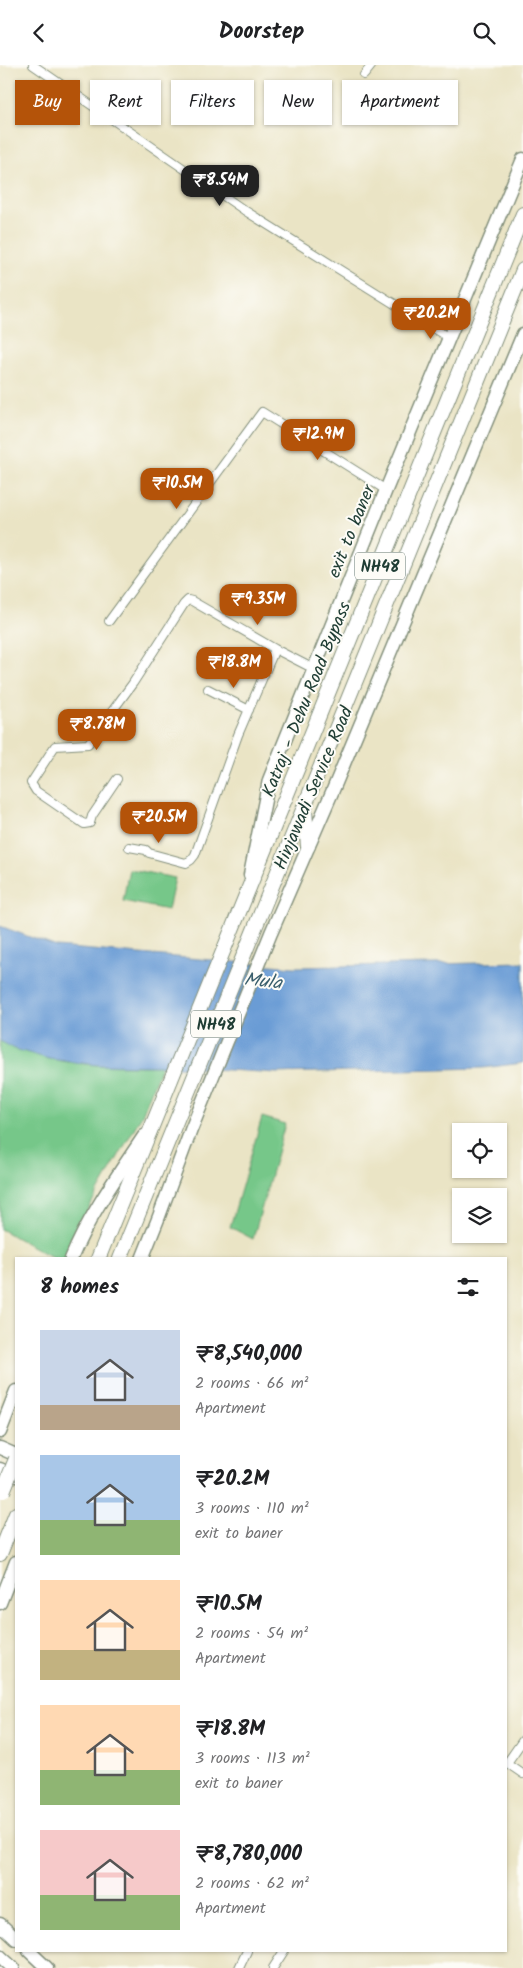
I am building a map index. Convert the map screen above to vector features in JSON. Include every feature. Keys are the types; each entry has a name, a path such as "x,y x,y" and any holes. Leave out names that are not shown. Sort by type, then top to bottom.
{"highway":[{"name":"Katraj - Dehu Road Bypass","path":"155,1118 523,214"},
{"name":"NH48","path":"121,1257 523,270"},
{"path":"304,807 308,846"},
{"name":"NH48","path":"99,1257 155,1118"},
{"path":"2,1495 15,1462"},
{"path":"0,1554 15,1516"}],"main road":[{"name":"exit to baner","path":"246,895 269,779 523,159"},
{"name":"Hinjawadi Service Road","path":"143,1257 191,1130 270,933 523,334"},
{"path":"72,1257 88,1225 113,1183 155,1118"},
{"path":"0,1432 15,1394"},
{"path":"0,1448 15,1455"},
{"path":"0,1469 15,1476"},
{"path":"0,1603 15,1565"},
{"path":"0,1925 15,1938"},
{"path":"30,1952 47,1968"},
{"path":"0,1956 14,1968"}],"street":[{"path":"33,65 244,209 450,338"},
{"path":"364,75 372,65"},
{"path":"109,621 262,412 386,490"},
{"path":"117,779 92,816 90,823 84,824 36,791 31,783 55,747 88,744 133,683 184,604 188,601 192,601 275,649 314,669"},
{"path":"129,847 146,850 149,853 186,863 195,855 249,710 275,649"},
{"path":"208,689 249,710"},
{"path":"523,1740 507,1763 523,1775"},
{"path":"239,1968 247,1952"},
{"path":"273,1968 283,1952"}],"green space":[{"path":"129,869 175,878 168,910 123,901"},
{"path":"0,1041 36,1055 62,1061 104,1065 161,1066 142,1115 91,1204 66,1257 52,1257 0,1229"},
{"path":"262,1117 285,1124 253,1239 230,1227"}],"water":[{"name":"Mula","path":"0,926 57,947 295,967 523,962 523,1063 483,1068 277,1073 161,1066 98,1065 49,1059 15,1049 0,1041"}]}
